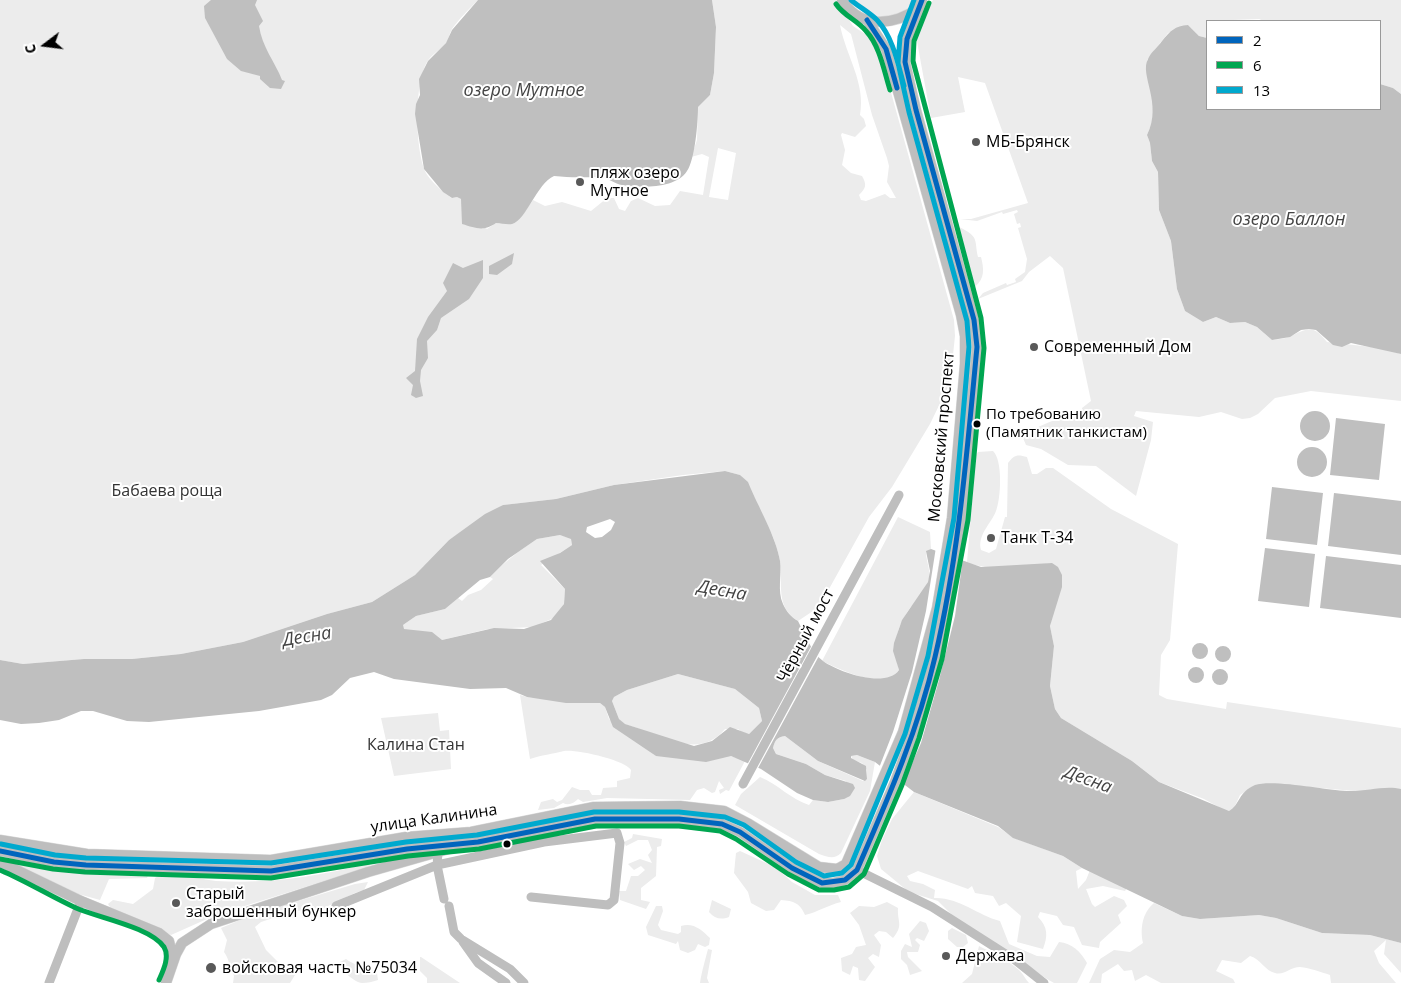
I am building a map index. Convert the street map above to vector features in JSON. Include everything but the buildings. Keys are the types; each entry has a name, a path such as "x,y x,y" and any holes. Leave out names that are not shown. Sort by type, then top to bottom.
{"main road":[{"path":"842,0 846,6 867,20 885,23 904,18 920,4"},
{"name":"Московский проспект","path":"856,854 904,732 937,608 956,518 977,339 905,62 907,39 920,4"},
{"name":"Московский проспект","path":"867,20 886,49 963,326 965,364 956,518"},
{"name":"улица Калинина","path":"0,840 87,854 271,860 406,837 476,831 594,807 680,806 724,811 756,828 819,867 828,869 842,868 856,854"},
{"name":"улица Калинина","path":"0,851 54,862 86,865 271,871 407,849 460,845 595,819 679,819 722,824 735,830 792,868 822,883 833,884 845,880 857,870"},
{"path":"166,983 182,943 211,924 368,872 460,845"},
{"path":"856,854 857,870"},
{"path":"0,862 81,901 165,937 173,951 173,964"}],"street":[{"name":"Чёрный мост","path":"744,783 899,495"},
{"path":"336,906 437,865 544,842 616,833 620,843 614,900 608,905 531,897"},
{"path":"438,853 437,865 454,932 478,963 506,983"},
{"path":"857,870 932,907 1016,960 1044,983"},
{"path":"49,983 81,901"},
{"path":"461,939 510,969 524,983"}],"green space":[{"name":"Бабаева роща","path":"0,0 478,0 455,25 446,43 427,62 420,85 417,116 419,147 425,171 429,178 452,198 457,197 461,199 463,209 487,229 496,223 510,223 518,219 533,200 545,206 562,202 591,211 607,198 614,198 619,209 625,211 631,201 638,198 655,206 670,205 680,191 703,195 709,157 702,154 691,157 697,140 698,107 710,95 714,73 716,27 712,0 836,0 853,26 874,40 879,49 954,320 955,336 948,387 930,424 892,487 869,517 819,607 798,621 786,609 783,602 778,551 769,528 740,475 725,471 614,485 556,499 503,505 449,540 415,575 372,602 327,614 243,642 181,654 132,659 84,659 23,664 0,660","holes":["840,25 851,34 872,115 889,166 887,182 896,198 890,198 885,194 866,201 861,200 859,195 865,184 862,176 851,173 842,165 845,150 842,133 855,137 866,126 864,119 860,115 861,103 858,81","718,148 736,153 728,200 709,197"]},
{"path":"854,0 913,0 900,14 884,19 875,18 867,14"},
{"path":"933,0 1401,0 1401,94 1393,88 1381,84 1381,20 1206,20 1206,38 1199,36 1188,25 1168,33 1147,60 1152,89 1153,117 1147,135 1152,161 1158,172 1159,210 1171,241 1177,289 1185,311 1203,322 1216,317 1230,323 1245,322 1257,327 1272,340 1286,338 1309,329 1317,332 1327,342 1381,348 1401,354 1401,401 1311,391 1275,398 1258,414 1242,419 1221,412 1199,417 1136,411 1134,416 1153,422 1151,440 1136,496 1096,466 1068,465 1041,449 1026,445 1023,438 1036,428 1082,413 1082,408 1091,401 1063,268 1050,256 1029,272 1022,281 978,299 983,293 1006,283 1007,285 1016,282 1015,279 1025,272 1027,259 1018,228 1021,227 1020,223 1017,224 1014,214 1018,212 1017,210 1003,214 1002,212 977,221 960,219 971,219 1028,203 985,83 958,77 965,112 931,118 916,36 918,24"},
{"path":"959,227 973,236 978,257 981,257 983,273 981,280 975,287"},
{"path":"993,451 1000,471 999,498 994,516 981,539 981,550 989,553 996,549 1005,517 1007,517 1008,463 1010,460 1016,456 1027,457 1032,474 1037,474 1046,468 1053,468 1111,509 1178,544 1170,640 1161,655 1159,695 1167,699 1226,709 1227,702 1401,728 1401,789 1366,792 1285,785 1254,786 1240,795 1234,808 1229,811 1224,810 1204,799 1159,782 1132,761 1061,718 1055,709 1050,686 1054,646 1050,626 1056,602 1052,563 996,568 967,562 976,455 978,452"},
{"path":"898,517 930,532 931,549 926,552 929,578 922,593 905,616 898,631 896,653 899,670 892,676 883,679 862,677 822,661"},
{"path":"560,535 571,538 572,545 541,565 565,589 564,604 556,617 533,627 488,629 442,640 403,629 403,625 416,616 445,609 458,598 462,601 468,595 481,590 493,579 490,577 501,566 537,539"},
{"path":"678,674 735,689 759,708 762,721 749,734 743,733 738,729 725,729 714,739 703,743 690,744 664,738 624,724 619,719 612,701 614,697 627,690"},
{"path":"520,695 580,703 600,703 605,707 609,719 656,756 731,756 745,761 729,791 726,790 720,794 719,790 724,788 719,781 715,792 712,793 704,788 697,790 690,800 607,798 583,802 578,799 571,804 563,803 554,808 538,810 541,802 553,799 557,802 562,800 572,787 580,790 589,790 592,795 601,795 603,788 617,787 617,781 630,778 631,770 627,766 610,759 570,751 530,759"},
{"name":"Калина Стан","path":"438,713 440,731 449,730 451,769 394,776 381,718"},
{"path":"785,736 818,761 863,781 867,779 867,770 862,763 853,760 851,756 857,755 875,762 870,791 841,853 836,857 819,854 735,805 741,794 760,777 809,805 813,800 828,802 844,799 846,781 825,775 806,764 776,754 773,748 777,739"},
{"path":"914,792 998,827 1014,838 1063,856 1082,868 1076,871 1078,889 1086,880 1090,870 1127,888 1125,891 1103,886 1086,889 1095,907 1114,896 1124,900 1127,906 1118,915 1121,923 1100,942 1099,948 1082,945 1074,927 1063,925 1057,916 1040,912 1038,917 1044,924 1046,932 1043,949 1017,942 1021,916 1006,903 999,906 993,896 975,893 972,886 968,889 918,871 907,876 910,881 923,884 935,890 934,898 952,900 1000,921 1009,944 1037,956 1050,957 1059,942 1072,946 1082,955 1087,963 1077,983 1054,983 1047,979 953,916 938,901 909,892 881,869 877,856 882,840 892,819"},
{"path":"593,811 684,812 595,814 465,839"},
{"path":"639,823 691,825 717,832 623,828 593,829 551,836 546,833 568,828"},
{"path":"633,834 662,839 661,846 657,847 656,876 641,888 641,900 650,902 646,909 620,900 619,891 626,891 631,876 638,876 645,870 641,866 634,870 628,864 640,859 652,863 648,855 652,850 648,840 638,840 626,846 624,842 632,838"},
{"path":"740,851 775,867 792,882 815,895 838,895 841,902 805,915 796,903 781,900 774,910 766,911 751,903 748,892 734,873 736,853"},
{"path":"18,860 67,871 116,873 150,871 147,878 109,879 100,900 71,892 14,863"},
{"path":"369,863 370,866 359,870 216,915 171,935 111,909 108,904 113,900 133,904 153,889 155,878 162,875 177,874 216,881 235,882 274,880 312,876"},
{"path":"368,882 364,890 324,908 296,911 292,918 279,916 261,922 255,927 266,950 283,967 293,965 300,967 290,983 233,983 234,976 224,952 227,940 221,928 255,914 355,884"},
{"path":"712,900 731,909 729,917 718,918 709,912"},
{"path":"887,902 898,908 898,930 893,938 886,932 879,931 874,935 881,945 879,957 873,954 868,958 875,967 865,981 859,980 858,968 853,966 850,975 842,971 841,958 852,954 856,947 866,945 859,925 850,913 859,906 874,907"},
{"path":"1154,903 1182,916 1200,919 1259,915 1276,918 1322,933 1370,935 1401,943 1401,973 1384,954 1386,940 1374,951 1379,963 1396,983 1331,983 1330,975 1300,967 1278,974 1268,970 1250,956 1241,963 1222,960 1216,971 1233,979 1235,983 1161,983 1146,975 1135,981 1132,970 1124,971 1118,964 1102,974 1101,983 1089,983 1100,959 1114,950 1130,952 1143,943 1144,916"},
{"path":"656,906 662,906 663,911 658,925 661,930 678,934 681,932 681,926 693,926 710,938 709,945 705,947 698,944 695,950 688,953 680,950 678,941 676,944 648,935 646,927"},
{"path":"920,921 926,923 929,931 924,941 917,938 915,940 920,945 918,952 907,952 908,957 922,971 910,975 907,965 901,959 901,951 905,944 912,947 909,934"},
{"path":"952,928 966,935 968,943 963,947 957,947 948,939 948,931"},
{"path":"979,946 1010,963 1020,971 1029,983 962,983 972,974"},
{"path":"708,949 712,950 707,978 709,983 700,983 703,970"},
{"path":"420,957 460,983 427,983 427,978 420,971"},
{"path":"346,959 377,973 378,980 362,983 352,978 345,972 340,962"}],"water":[{"path":"211,0 257,0 255,5 263,21 259,26 263,41 282,80 285,81 281,89 270,88 260,79 260,76 241,71 227,59 205,18 204,6"},
{"name":"озеро Мутное","path":"478,0 712,0 716,27 714,73 710,95 698,107 694,150 690,166 682,177 666,184 638,187 622,185 601,177 554,176 542,186 522,216 512,224 496,223 487,228 475,228 462,224 461,199 457,197 452,198 443,192 424,169 415,114 416,104 420,95 419,79 428,61 446,43 452,30"},
{"name":"озеро Баллон","path":"1188,25 1199,36 1206,38 1206,110 1381,110 1381,84 1393,88 1401,94 1401,354 1351,343 1342,347 1333,345 1316,330 1309,329 1301,330 1290,337 1272,340 1257,327 1245,322 1230,323 1216,317 1203,322 1185,311 1177,289 1171,241 1159,210 1158,172 1152,161 1147,135 1153,112 1146,73 1148,59 1170,32"},
{"path":"514,253 512,264 497,275 489,274 489,266"},
{"path":"483,260 483,278 469,299 441,318 437,330 427,341 428,358 421,370 420,381 423,396 416,398 411,395 413,385 406,378 415,371 417,339 428,317 447,291 443,283 453,263 463,268"},
{"path":"1315,411 1321,412 1329,420 1329,432 1321,440 1315,441 1309,440 1301,432 1300,426 1301,420 1309,412"},
{"path":"1336,418 1385,424 1379,480 1330,475"},
{"path":"1312,447 1318,448 1326,456 1326,468 1318,476 1312,477 1306,476 1298,468 1297,462 1298,456 1306,448"},
{"name":"Десна","path":"725,471 740,475 748,482 775,542 780,561 780,594 786,609 798,621 815,653 823,661 839,670 862,677 884,678 893,676 899,670 893,651 894,643 902,620 928,582 930,571 926,551 931,549 981,567 1052,563 1058,567 1062,575 1062,587 1050,626 1054,646 1050,686 1055,709 1061,718 1132,761 1159,782 1229,811 1245,791 1263,783 1347,791 1401,789 1401,943 1370,935 1322,933 1276,918 1259,915 1200,919 1182,916 1082,868 1063,856 1013,838 998,826 914,792 875,762 857,755 851,756 851,758 866,766 867,779 865,781 818,761 785,736 777,739 773,748 776,754 806,764 825,775 853,784 855,788 850,796 844,799 828,802 813,800 797,793 761,769 731,756 706,762 656,756 613,727 605,707 600,703 566,703 527,697 506,688 470,689 394,679 374,672 350,678 332,695 321,700 259,711 149,722 127,721 93,711 81,711 59,720 39,723 21,724 0,720 0,660 23,664 84,659 132,659 181,654 243,642 327,614 372,602 415,575 449,540 485,514 503,505 556,499 614,485","holes":["610,519 615,522 611,530 602,537 595,538 586,532 587,527","560,535 571,539 572,545 560,553 540,561 565,589 564,604 551,620 524,629 494,628 442,640 432,632 404,629 403,625 416,616 445,609 480,580 490,577 508,559 537,539","678,674 735,689 759,708 762,721 749,734 730,727 712,741 694,746 625,724 619,719 612,701 614,697 627,690"]},
{"path":"1272,487 1323,493 1317,545 1266,539"},
{"path":"1334,493 1401,501 1401,555 1328,546"},
{"path":"1265,548 1315,554 1309,607 1258,601"},
{"path":"1326,556 1401,565 1401,618 1320,608"},
{"path":"1197,643 1203,643 1208,648 1206,657 1197,659 1192,654 1192,648"},
{"path":"1220,646 1226,646 1231,651 1229,660 1220,662 1215,657 1215,651"},
{"path":"1193,667 1199,667 1204,672 1202,681 1193,683 1188,678 1188,672"},
{"path":"1217,669 1223,669 1228,674 1226,683 1217,685 1212,680 1212,674"}],"pier":[{"path":"936,547 963,558 955,616 921,743 902,786 879,768 893,732 912,672 926,611"},
{"path":"813,643 820,654 757,770 747,765"}],"transit line":[{"name":"13","path":"851,0 874,17 883,27 894,51 904,86"},
{"name":"13","path":"1,844 55,855 86,858 271,863 406,842 477,835 594,812 679,812 725,817 744,825 796,862 824,876 842,873 851,865 905,734 928,656 954,518 969,347 967,321 909,112 898,63 900,37 914,0"},
{"name":"2","path":"0,851 54,862 86,865 271,871 407,849 478,842 595,819 679,819 722,824 740,832 792,868 822,883 845,880 857,870 911,739 935,657 956,542 966,464 977,347 974,320 916,110 905,62 907,39 922,0"},
{"name":"6","path":"0,859 53,869 85,872 271,878 408,856 479,849 596,826 679,826 720,831 736,839 788,874 819,890 849,887 864,874 902,785 919,738 942,659 968,520 984,348 981,318 913,61 914,41 929,3"},
{"name":"6","path":"836,4 871,37 881,59 890,90"},
{"name":"2","path":"867,20 886,49 897,88"},
{"name":"6","path":"0,870 76,908 136,929 157,940 166,951 165,964 159,980"}],"place":[{"name":"МБ-Брянск","path":"976,142"},
{"name":"пляж озеро Мутное","path":"580,182"},
{"name":"Современный Дом","path":"1034,347"},
{"name":"По требованию (Памятник танкистам)","path":"977,424"},
{"name":"Танк Т-34","path":"991,538"},
{"name":"Старый заброшенный бункер","path":"176,903"},
{"name":"Держава","path":"946,956"},
{"name":"войсковая часть №75034","path":"211,968"}]}
